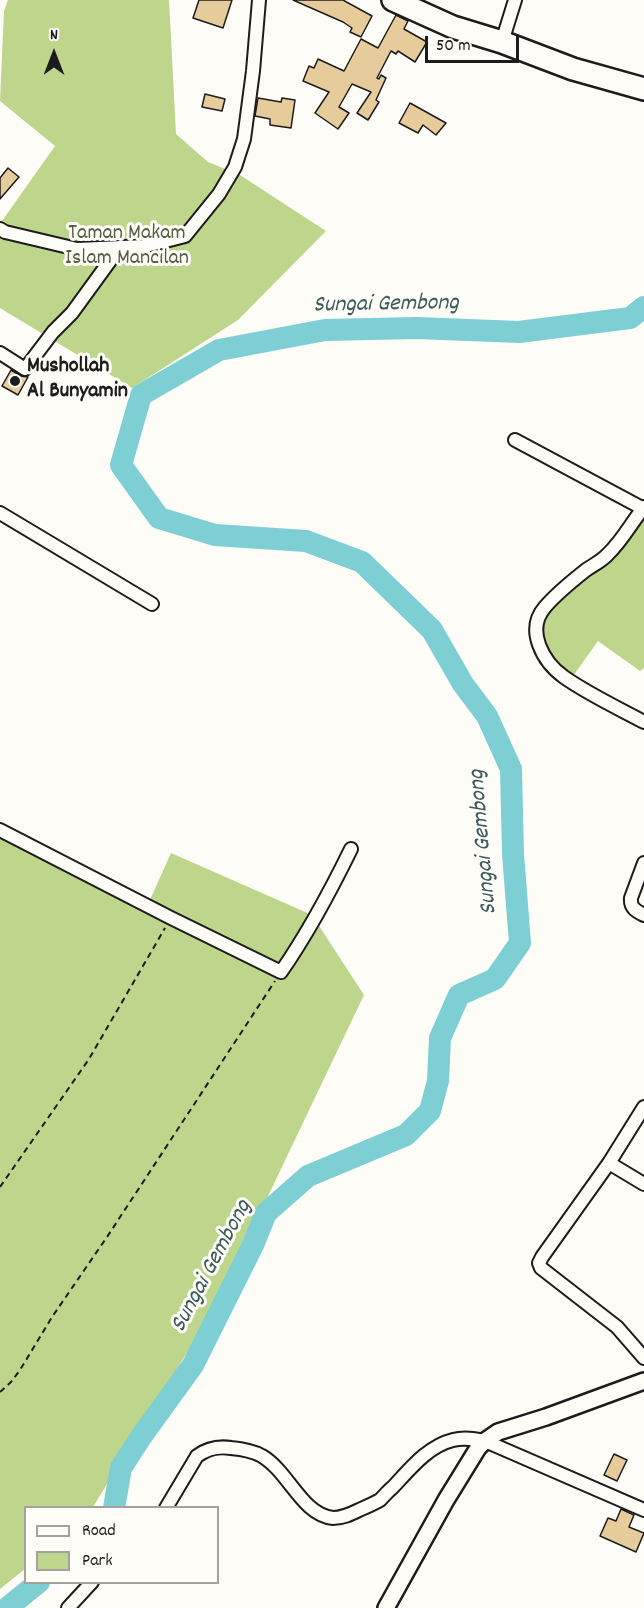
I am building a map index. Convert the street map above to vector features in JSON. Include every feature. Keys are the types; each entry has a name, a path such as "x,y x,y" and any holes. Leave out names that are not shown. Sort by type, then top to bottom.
{"highway":[{"path":"393,0 425,6 453,27 502,42 573,69 644,89"}],"street":[{"path":"0,229 77,249 146,246 185,236 219,194 235,167 244,140 259,0"},
{"path":"502,42 515,0"},
{"path":"0,353 25,369 53,332 72,313 120,247"},
{"path":"515,440 643,507 608,555 574,579 545,607 540,614 536,630 537,642 543,654 563,677 644,722"},
{"path":"0,513 152,604"},
{"path":"0,830 281,972 300,945 351,849"},
{"path":"644,863 631,898 631,904 635,910 644,915"},
{"path":"644,1107 609,1163 539,1263 541,1268 617,1327 644,1359"},
{"path":"609,1163 644,1184"},
{"path":"386,1608 446,1500 485,1441 498,1432 644,1381"},
{"path":"167,1506 197,1456 216,1447 242,1449 260,1455 288,1480 309,1507 328,1517 340,1518 366,1508 381,1499 430,1451 453,1440 469,1439 485,1441 644,1510"},
{"path":"69,1608 90,1584"}],"path":[{"path":"0,1187 89,1059 171,918"},
{"path":"0,1392 20,1370 52,1317 281,972"}],"green space":[{"name":"Taman Makam Islam Mancilan","path":"8,0 169,0 176,134 208,162 240,175 326,231 238,320 132,388 0,308 0,228 2,221 55,146 0,101 4,11"},
{"path":"644,520 644,668 640,671 598,641 571,679 547,656 540,630 550,609 579,582 611,560"},
{"path":"0,835 149,902 171,853 312,915 364,995 217,1303 94,1506 24,1506 24,1570 0,1589"}],"building":[{"path":"199,0 232,0 223,28 193,18"},
{"path":"293,0 343,0 372,16 361,37 350,32 352,28 343,22"},
{"path":"396,15 408,21 404,29 427,42 415,62 398,51 396,54 391,51 377,78 379,79 381,75 386,78 376,100 379,102 368,120 357,113 371,92 352,84 339,107 349,113 338,129 315,113 329,92 303,81 309,66 314,68 318,59 344,71 361,39 378,48"},
{"path":"205,94 225,99 222,111 202,107"},
{"path":"258,98 281,102 282,98 295,100 291,128 270,125 270,119 255,116"},
{"path":"410,103 446,123 436,135 423,125 418,133 399,123"},
{"path":"8,168 19,177 0,199 0,178"},
{"name":"Mushollah Al Bunyamin","path":"11,370 28,377 18,395 2,386"},
{"path":"614,1454 627,1460 617,1481 604,1475"},
{"path":"621,1509 634,1515 629,1527 644,1533 636,1552 600,1536 608,1518 616,1521"}],"waterway":[{"name":"Sungai Gembong","path":"114,1506 121,1468 193,1365 253,1245 266,1213 308,1176 406,1135 430,1111 438,1081 440,1038 459,995 495,979 520,943 513,854 511,769 487,716 463,684 432,630 362,562 306,541 215,535 159,518 121,465 141,395 219,350 325,330 417,328 519,332 630,318 644,307"},
{"name":"Sungai Gembong","path":"7,1608 37,1584"}],"place":[{"name":"Mushollah Al Bunyamin","path":"15,381"}]}
